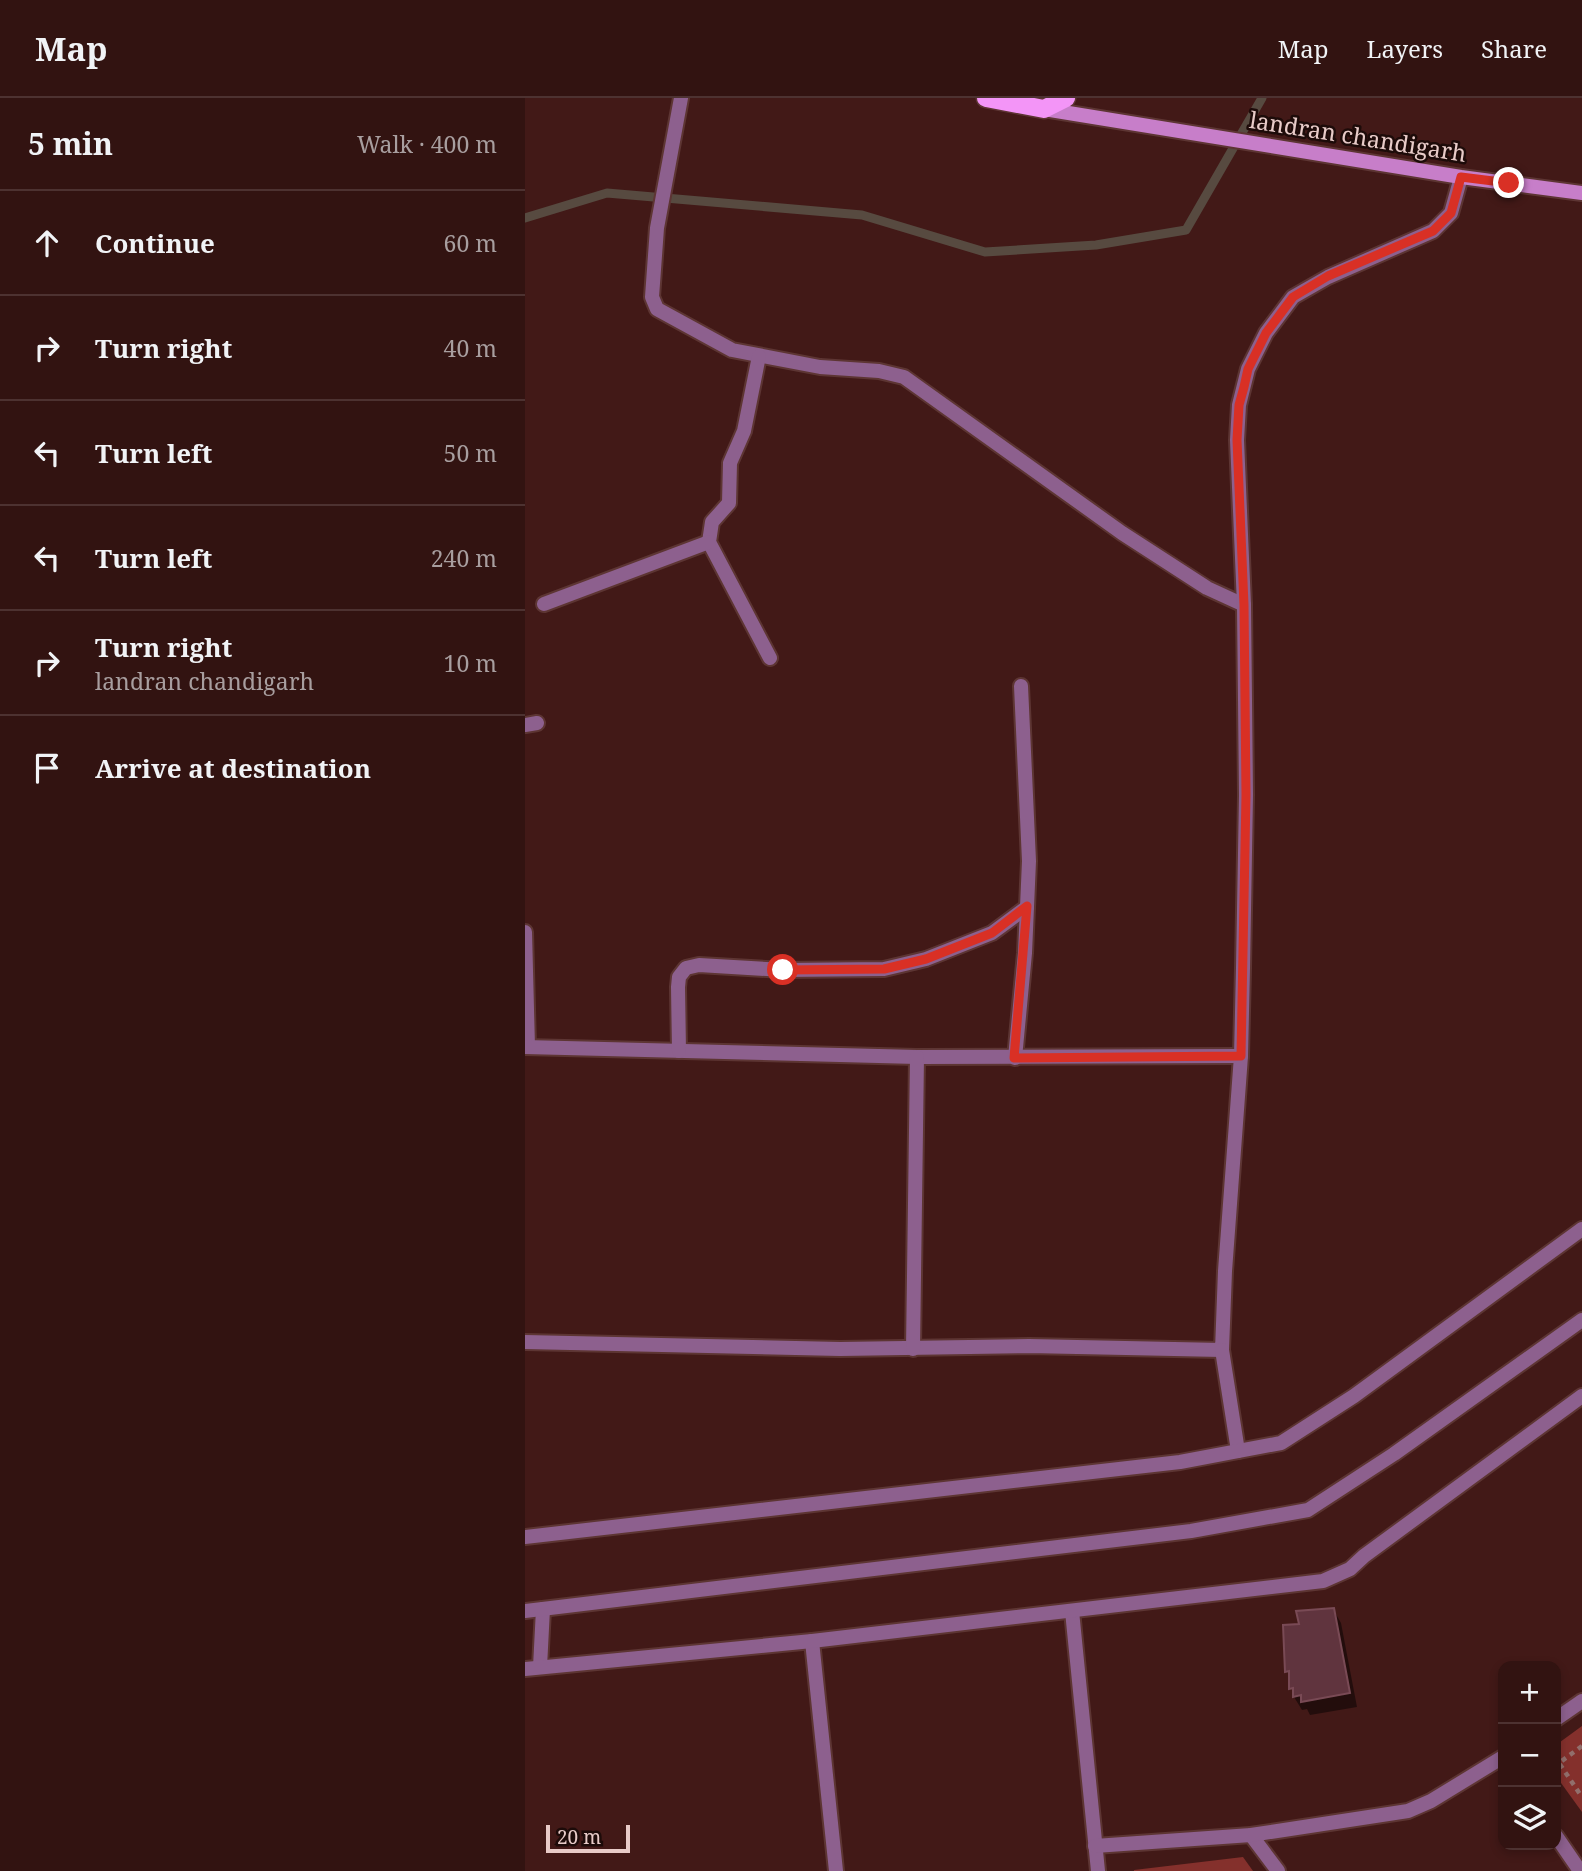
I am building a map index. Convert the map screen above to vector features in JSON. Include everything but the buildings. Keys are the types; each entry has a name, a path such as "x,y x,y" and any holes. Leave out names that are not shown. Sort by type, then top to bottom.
{"main road":[{"path":"986,98 1044,109 1066,98"},
{"name":"landran chandigarh","path":"1044,109 1461,177 1582,192"}],"street":[{"path":"681,98 657,228 652,297 657,309 732,350 820,367 879,371 904,377 1122,533 1207,588 1244,605"},
{"path":"1238,1451 1222,1350 1225,1271 1241,1056 1246,795 1244,605 1237,440 1239,405 1248,369 1266,333 1293,297 1328,276 1433,231 1451,213 1461,177"},
{"path":"759,356 744,431 730,463 729,503 712,522 709,542 770,658"},
{"path":"544,604 709,542"},
{"path":"1014,1058 1029,861 1021,686"},
{"path":"679,1051 678,987 679,977 686,968 699,965 783,970 884,969 926,959 992,933 1027,906"},
{"path":"525,932 526,1047 917,1057 1241,1056"},
{"path":"913,1349 917,1057"},
{"path":"525,1537 1180,1462 1281,1443 1344,1403 1582,1229"},
{"path":"525,1611 1191,1531 1308,1510 1394,1454 1582,1320"},
{"path":"525,1342 913,1349 1030,1346 1222,1350"},
{"path":"543,1609 532,1668 811,1641 1323,1581 1350,1569 1582,1396"},
{"path":"1072,1611 1098,1871"},
{"path":"811,1641 836,1871"},
{"path":"1561,1716 1582,1701"},
{"path":"1095,1846 1251,1835 1408,1811 1431,1801 1498,1761"},
{"path":"1251,1835 1278,1871"},
{"path":"1561,1843 1580,1871"}],"path":[{"path":"1582,1746 1559,1763 1582,1797"}],"shaded area":[{"path":"1582,1726 1582,1812 1561,1783 1561,1741"},
{"path":"1243,1857 1253,1871 1134,1871 1134,1870"}],"waterway":[{"path":"525,218 607,193 862,215 985,252 1096,245 1186,230 1262,98"}],"route":[{"path":"783,970 884,969 926,959 992,933 1027,906 1014,1058 1241,1056 1246,795 1244,605 1237,440 1239,405 1248,369 1266,333 1293,297 1328,276 1433,231 1451,213 1461,177 1509,183"}]}
